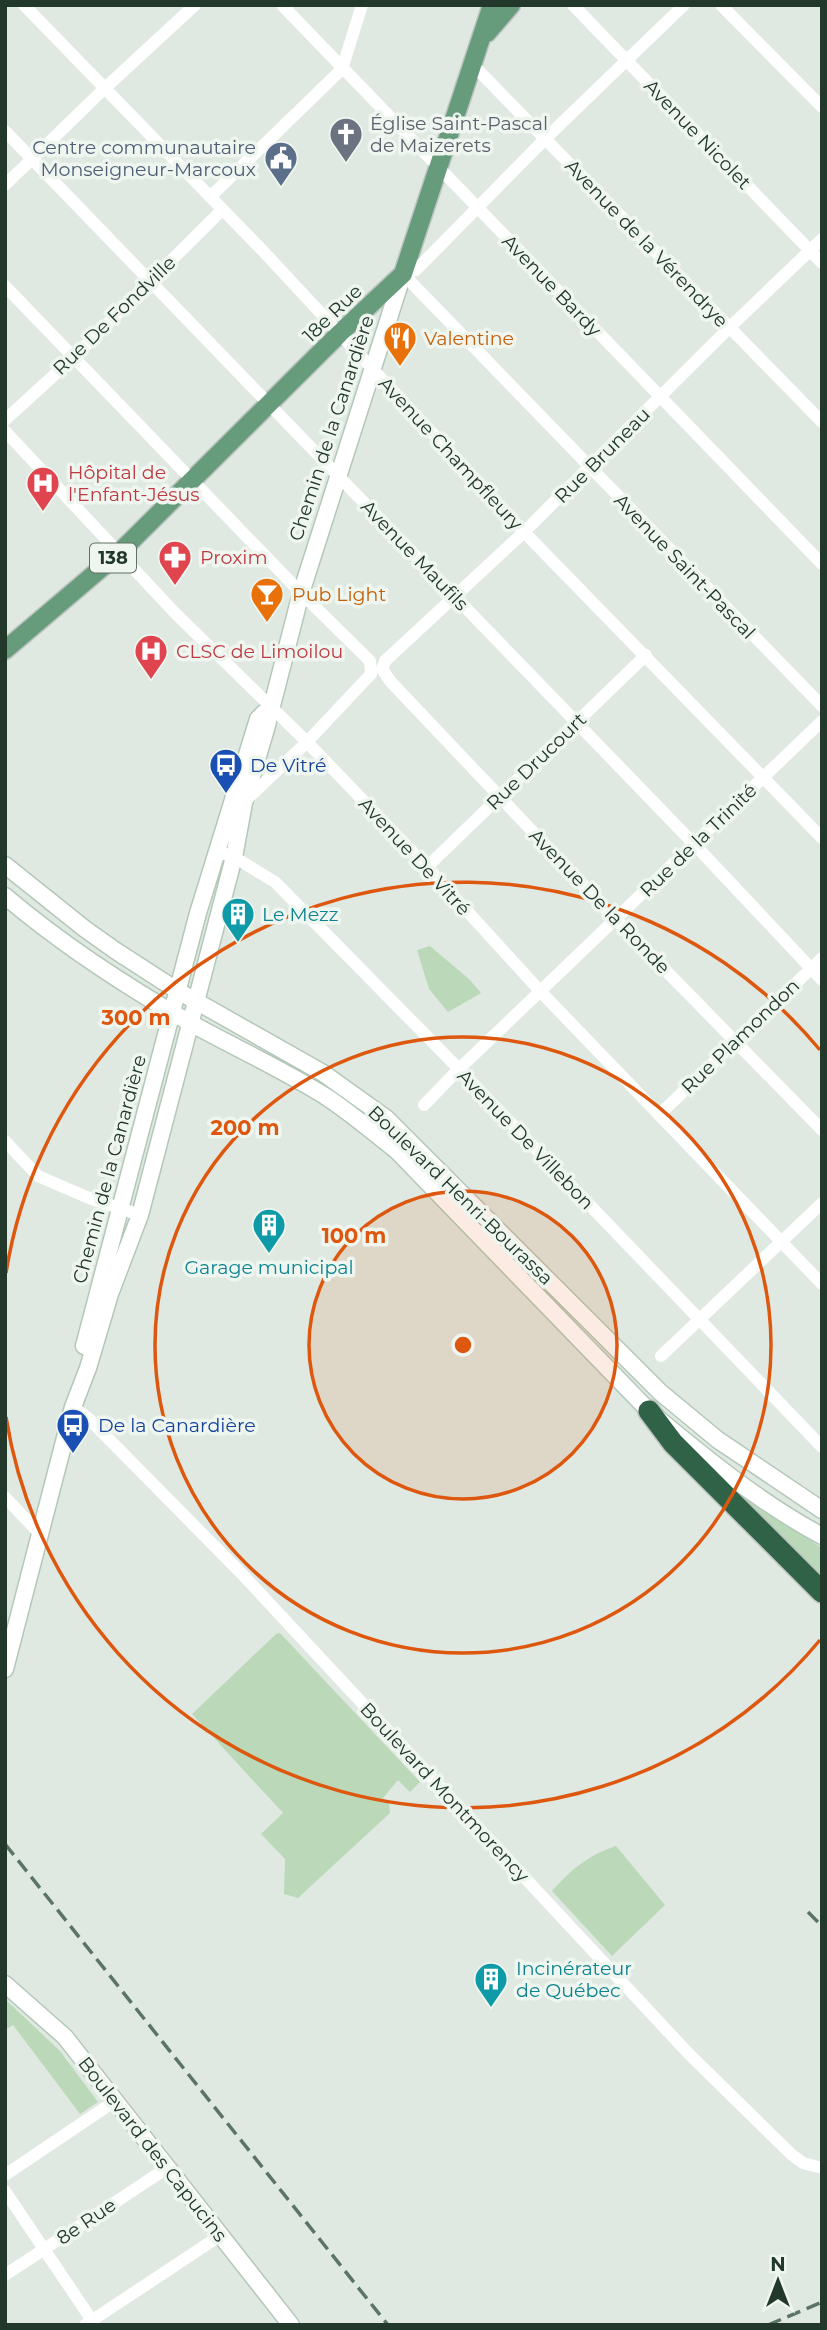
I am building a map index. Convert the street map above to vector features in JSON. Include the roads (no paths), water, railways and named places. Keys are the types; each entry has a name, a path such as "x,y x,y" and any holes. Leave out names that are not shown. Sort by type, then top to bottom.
{"highway":[{"path":"649,1411 673,1443 822,1592"}],"main road":[{"name":"Chemin de la Canardière","path":"5,1669 74,1407 110,1294 140,1215 234,857 244,803 301,593 372,367 492,5"},
{"name":"138","path":"481,41 512,5"},
{"name":"18e Rue","path":"5,650 118,553 403,274"},
{"name":"Chemin de la Canardière","path":"74,1407 80,1365 216,851 258,719 271,707"},
{"name":"Boulevard Henri-Bourassa","path":"5,865 85,929 178,991 323,1073 386,1118 660,1392 718,1440 822,1510"},
{"name":"Boulevard Henri-Bourassa","path":"5,896 90,962 191,1023 325,1096 365,1124 397,1151 649,1411 755,1494 822,1536"},
{"name":"Boulevard des Capucins","path":"5,1984 65,2037 291,2325"}],"street":[{"name":"Avenue Champfleury","path":"24,5 340,333 524,532 822,838"},
{"path":"5,185 104,88 195,5"},
{"name":"Avenue Bardy","path":"282,5 822,564"},
{"path":"210,198 342,69 362,5"},
{"name":"Avenue Nicolet","path":"573,5 822,263"},
{"name":"18e Rue","path":"403,274 416,270 545,139 684,5"},
{"path":"721,5 822,107"},
{"name":"Avenue de la Vérendrye","path":"473,65 822,422"},
{"name":"Avenue Maufils","path":"5,131 822,980"},
{"name":"Rue De Fondville","path":"5,420 74,357 222,210"},
{"name":"Rue Bruneau","path":"244,803 385,661 524,532 822,239"},
{"name":"Avenue Saint-Pascal","path":"403,274 822,706"},
{"name":"Avenue De la Ronde","path":"5,286 822,1130"},
{"name":"Avenue De Vitré","path":"5,431 175,613 307,742 540,991 822,1284"},
{"name":"Rue Drucourt","path":"426,867 646,655"},
{"name":"Rue de la Trinité","path":"424,1105 822,721"},
{"name":"Avenue De Villebon","path":"216,851 234,857 275,882 459,1069 822,1447"},
{"name":"Rue Plamondon","path":"659,1115 822,958"},
{"path":"5,1140 38,1176 140,1215"},
{"path":"661,1356 822,1203"},
{"name":"Boulevard Montmorency","path":"74,1407 242,1574 688,2053 791,2154 803,2162 822,2168"},
{"path":"5,1497 39,1533"},
{"path":"5,2175 114,2101"},
{"name":"8e Rue","path":"5,2275 167,2168"},
{"path":"5,2191 91,2323 220,2235"}],"railway":[{"path":"5,1844 388,2325"},
{"path":"808,1912 822,1926"},
{"path":"768,2325 822,2302"}],"place":[{"name":"Église Saint-Pascal de Maizerets","path":"346,164"},
{"name":"Centre communautaire Monseigneur-Marcoux","path":"281,188"},
{"name":"Valentine","path":"400,368"},
{"name":"Hôpital de l'Enfant-Jésus","path":"43,513"},
{"name":"Proxim","path":"175,587"},
{"name":"Pub Light","path":"267,624"},
{"name":"CLSC de Limoilou","path":"151,681"},
{"name":"De Vitré","path":"226,795"},
{"name":"Le Mezz","path":"238,944"},
{"name":"Garage municipal","path":"269,1255"},
{"name":"De la Canardière","path":"73,1455"},
{"name":"Incinérateur de Québec","path":"491,2009"}]}
